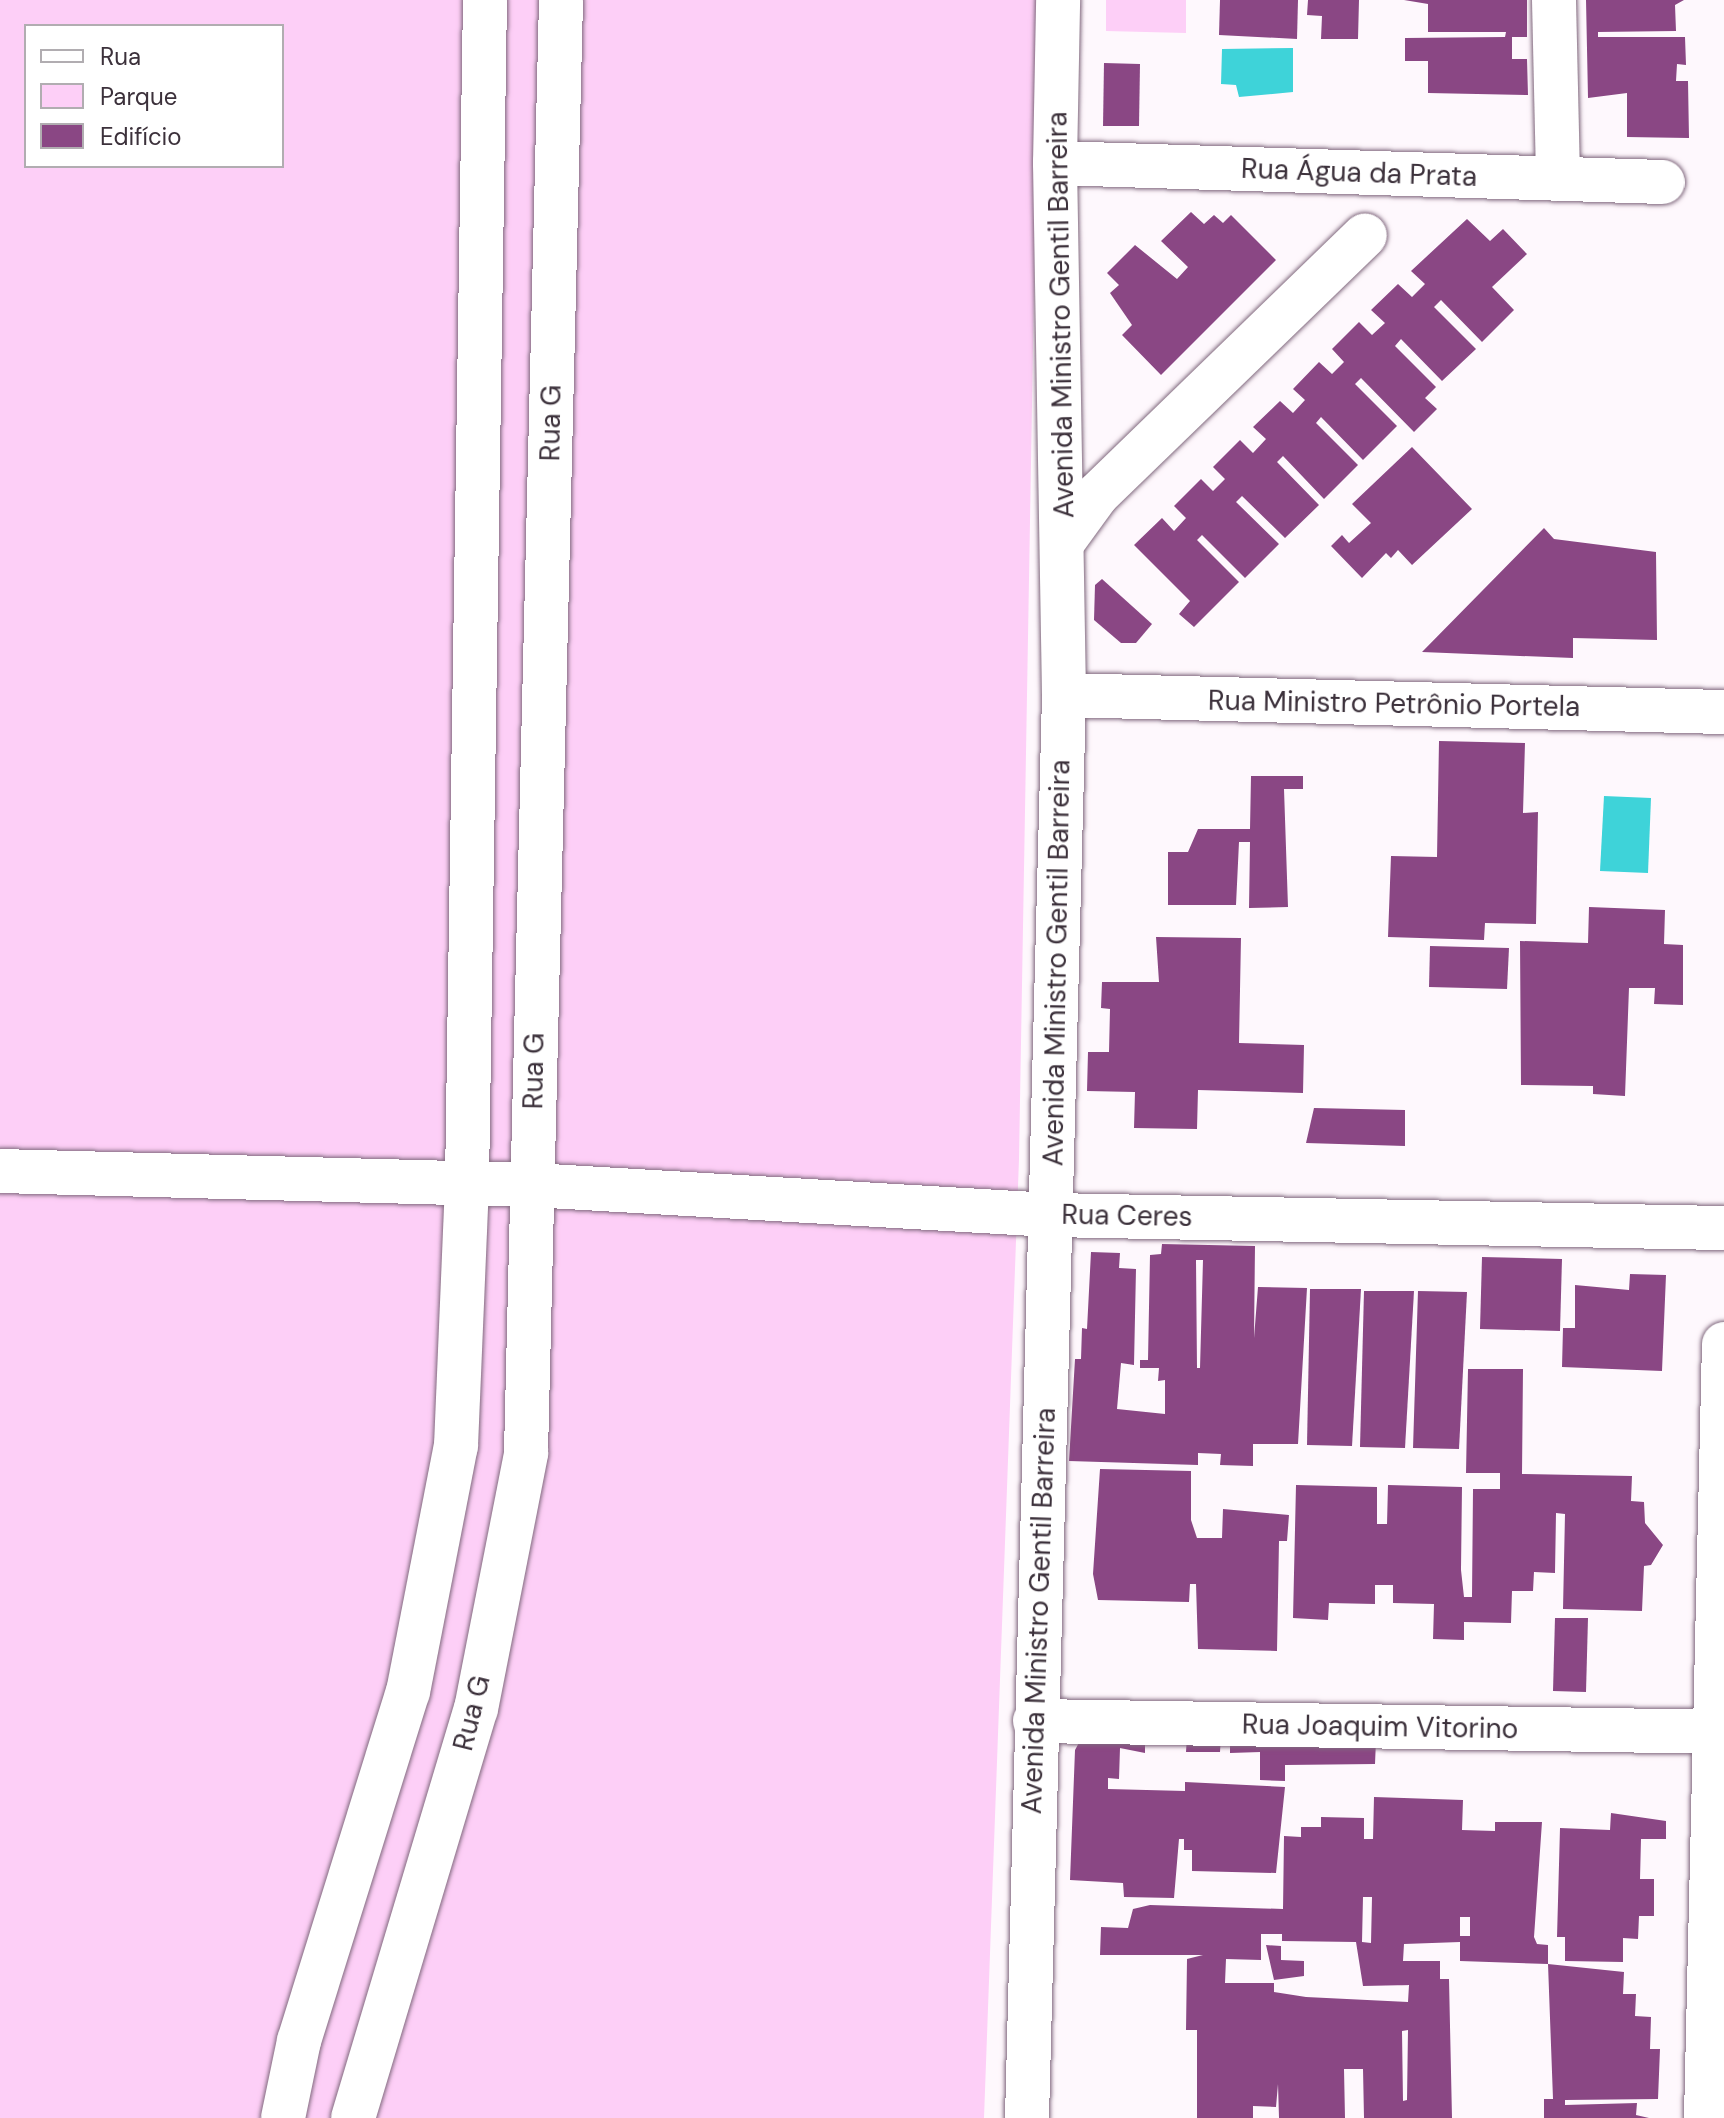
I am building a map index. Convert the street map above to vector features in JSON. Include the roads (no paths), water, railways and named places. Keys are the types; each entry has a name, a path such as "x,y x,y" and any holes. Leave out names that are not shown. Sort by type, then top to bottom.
{"street":[{"path":"283,2118 299,2041 408,1692 456,1446 467,1183 485,0"},
{"name":"Rua G","path":"353,2118 476,1709 524,1468 561,0"},
{"name":"Avenida Ministro Gentil Barreira","path":"1027,2118 1064,695 1065,539 1055,163 1058,0"},
{"path":"1554,0 1558,179"},
{"name":"Rua Água da Prata","path":"1055,163 1663,182"},
{"path":"1065,539 1097,495 1365,235"},
{"name":"Rua Ministro Petrônio Portela","path":"1064,695 1724,712"},
{"name":"Rua Ceres","path":"0,1171 532,1185 1051,1215 1724,1228"},
{"path":"1706,2118 1720,1732 1724,1344"},
{"name":"Rua Joaquim Vitorino","path":"1035,1721 1720,1732"}],"water":[{"path":"1293,48 1293,92 1239,97 1236,85 1221,84 1222,49"},
{"path":"1604,796 1651,798 1648,873 1600,871"}]}
